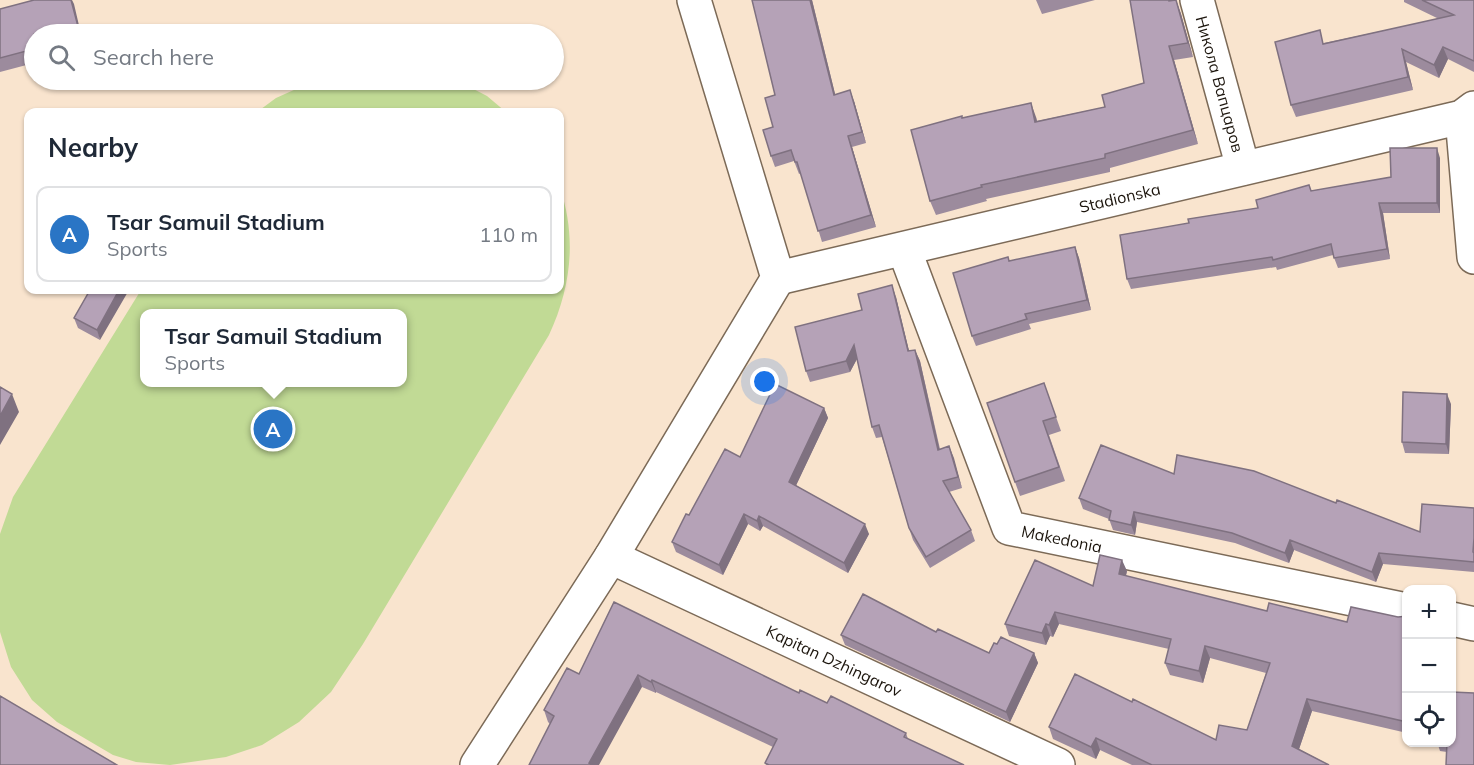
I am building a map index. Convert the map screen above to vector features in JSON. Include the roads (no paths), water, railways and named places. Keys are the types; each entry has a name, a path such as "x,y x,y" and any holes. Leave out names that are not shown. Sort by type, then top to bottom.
{"street":[{"path":"477,765 611,557 778,278 694,0"},
{"name":"Никола Вапцаров","path":"1197,0 1243,168"},
{"path":"1468,113 1474,257"},
{"name":"Stadionska","path":"778,278 1468,113"},
{"name":"Makedonia","path":"904,249 1009,528 1402,609"},
{"name":"Kapitan Dzhingarov","path":"611,557 1058,765"},
{"path":"1456,620 1474,624"}],"place":[{"name":"Tsar Samuil Stadium","path":"273,429"}]}
